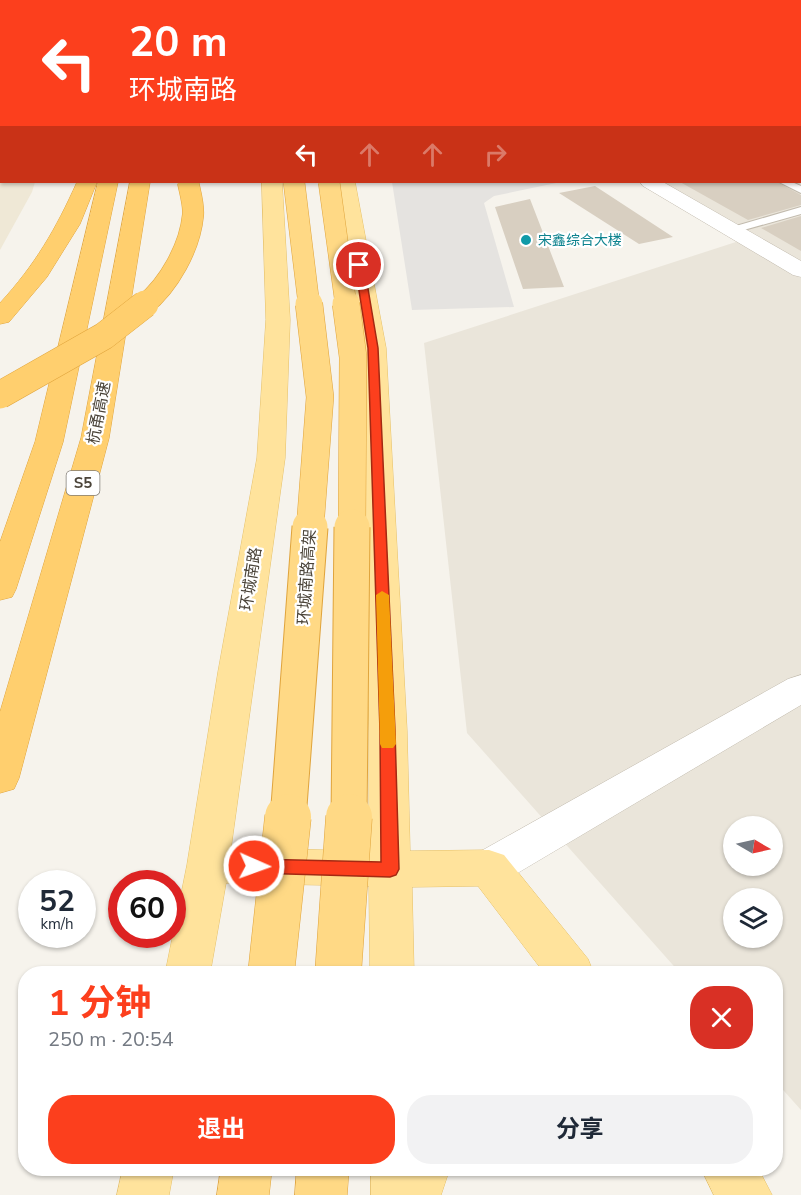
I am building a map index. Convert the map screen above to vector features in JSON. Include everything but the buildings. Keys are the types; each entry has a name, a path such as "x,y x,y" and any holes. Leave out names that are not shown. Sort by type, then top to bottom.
{"highway":[{"path":"0,317 36,276 69,224 87,183"},
{"path":"0,589 49,442 108,183"},
{"name":"杭甬高速","path":"0,778 95,438 140,183"},
{"path":"0,395 104,336 155,296 185,249 193,214 188,183"},
{"name":"环城南路高架","path":"272,966 289,808 320,397 294,183"},
{"path":"329,183 353,357 350,818 339,966"},
{"path":"243,1195 246,1176"},
{"path":"321,1195 322,1176"}],"main road":[{"name":"环城南路","path":"189,966 208,865 236,672 271,458 278,321 272,183"},
{"path":"345,183 373,348 388,731 392,966"},
{"path":"208,865 390,869 489,868 566,966"},
{"path":"143,1195 147,1176"},
{"path":"397,1176 397,1195"},
{"path":"415,1195 421,1176"},
{"path":"732,1176 747,1195"}],"street":[{"path":"652,183 801,270"},
{"path":"489,868 801,688"}],"lane":[{"path":"786,183 801,190"},
{"path":"733,230 801,210"}],"shaded area":[{"path":"0,183 35,183 32,192 0,250"},
{"path":"392,183 556,183 494,196 484,203 514,307 412,310"},
{"path":"664,183 800,183 801,262"},
{"path":"739,241 801,278 801,1110 783,1090 783,966 674,966 467,733 424,343"}],"slow traffic":[{"path":"382,595 388,744"}],"place":[{"name":"宋鑫综合大楼","path":"526,240"}],"route":[{"path":"254,866 390,869 388,731 373,348 359,265"}]}
